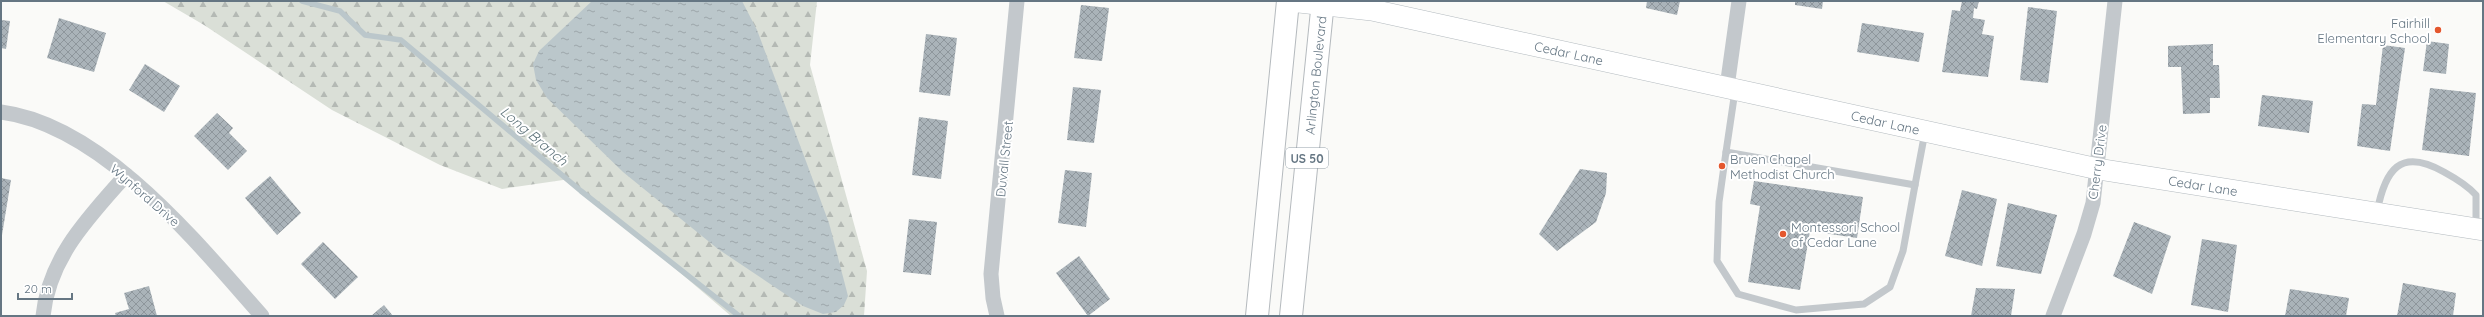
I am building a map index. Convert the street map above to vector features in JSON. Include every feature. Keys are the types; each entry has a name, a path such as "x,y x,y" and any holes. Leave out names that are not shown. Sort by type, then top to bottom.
{"main road":[{"name":"Cedar Lane","path":"1289,1 1397,8 1731,88 2098,169 2480,230"},
{"name":"US 50","path":"1257,316 1289,1"},
{"name":"Arlington Boulevard","path":"1291,316 1323,3"}],"street":[{"name":"Duvall Street","path":"998,316 993,298 991,274 1018,1"},
{"path":"1731,88 1739,1"},
{"name":"Cherry Drive","path":"2053,316 2084,234 2093,203 2098,169 2115,1"},
{"name":"Wynford Drive","path":"1,112 36,121 63,132 126,175 190,235 262,316"},
{"path":"43,316 49,285 65,249 79,229 126,175"}],"lane":[{"path":"1731,88 1716,261 1738,294 1796,310 1864,304 1890,287 1904,251 1925,132"},
{"path":"1726,152 1915,185"},
{"path":"2376,214 2385,180 2392,170 2402,163 2419,161 2450,175 2476,195 2480,230"}],"green space":[{"path":"163,1 817,1 810,65 867,271 864,316 731,316 570,179 502,189 440,165 332,110 204,25"}],"water":[{"path":"592,1 742,1 757,30 829,223 848,296 844,305 836,312 823,314 803,306 718,249 623,172 547,98 536,80 533,64 539,51"}],"building":[{"path":"1647,1 1680,1 1677,15 1646,8"},
{"path":"1795,1 1823,1 1822,9 1795,5"},
{"path":"1962,1 1979,1 1977,9 1974,8 1973,18 1985,20 1982,34 1994,36 1988,77 1942,72 1952,10 1960,11"},
{"path":"1081,5 1109,8 1102,61 1074,58"},
{"path":"2028,7 2057,11 2048,83 2020,80"},
{"path":"59,18 106,33 94,72 47,58"},
{"path":"1,20 10,21 6,49 1,48"},
{"path":"1862,23 1924,33 1919,62 1857,52"},
{"path":"926,34 957,38 950,96 919,92"},
{"path":"2427,41 2449,44 2446,74 2423,71"},
{"path":"2213,44 2213,65 2219,65 2220,98 2210,98 2210,113 2183,114 2181,67 2168,67 2168,46"},
{"path":"2383,45 2405,48 2390,151 2357,146 2362,104 2376,105"},
{"path":"145,64 180,86 164,112 129,90"},
{"path":"1073,87 1101,90 1094,143 1067,140"},
{"path":"2430,88 2476,93 2469,156 2422,150"},
{"path":"2262,95 2313,101 2309,133 2258,126"},
{"path":"217,113 233,128 229,133 247,151 228,170 194,136"},
{"path":"919,117 948,121 941,179 912,175"},
{"path":"1580,169 1607,173 1606,193 1596,222 1557,251 1539,234"},
{"path":"1065,170 1092,173 1086,227 1058,223"},
{"path":"270,176 301,213 277,235 245,198"},
{"path":"1,178 11,180 2,235 1,235"},
{"name":"Montessori School of Cedar Lane","path":"1754,181 1863,197 1857,238 1810,231 1800,290 1748,282 1760,206 1750,204"},
{"path":"1962,190 1997,199 1982,266 1945,256"},
{"path":"2008,203 2057,215 2041,274 1996,266"},
{"path":"909,219 937,222 931,275 903,272"},
{"path":"2134,222 2171,236 2152,294 2113,276"},
{"path":"2202,239 2237,245 2228,312 2191,305"},
{"path":"323,242 358,277 335,299 301,264"},
{"path":"1079,256 1110,299 1088,316 1056,273"},
{"path":"2403,283 2456,293 2453,316 2397,316"},
{"path":"149,286 157,316 116,316 115,313 129,309 124,293"},
{"path":"1976,288 2015,289 2011,316 1971,316"},
{"path":"2290,289 2349,298 2346,316 2285,316"},
{"path":"384,305 393,316 371,316"}],"waterway":[{"name":"Long Branch","path":"302,1 340,11 365,35 401,40 581,191 739,316"}],"place":[{"name":"Fairhill Elementary School","path":"2438,30"},
{"name":"Bruen Chapel Methodist Church","path":"1722,166"},
{"name":"Montessori School of Cedar Lane","path":"1783,234"}]}
